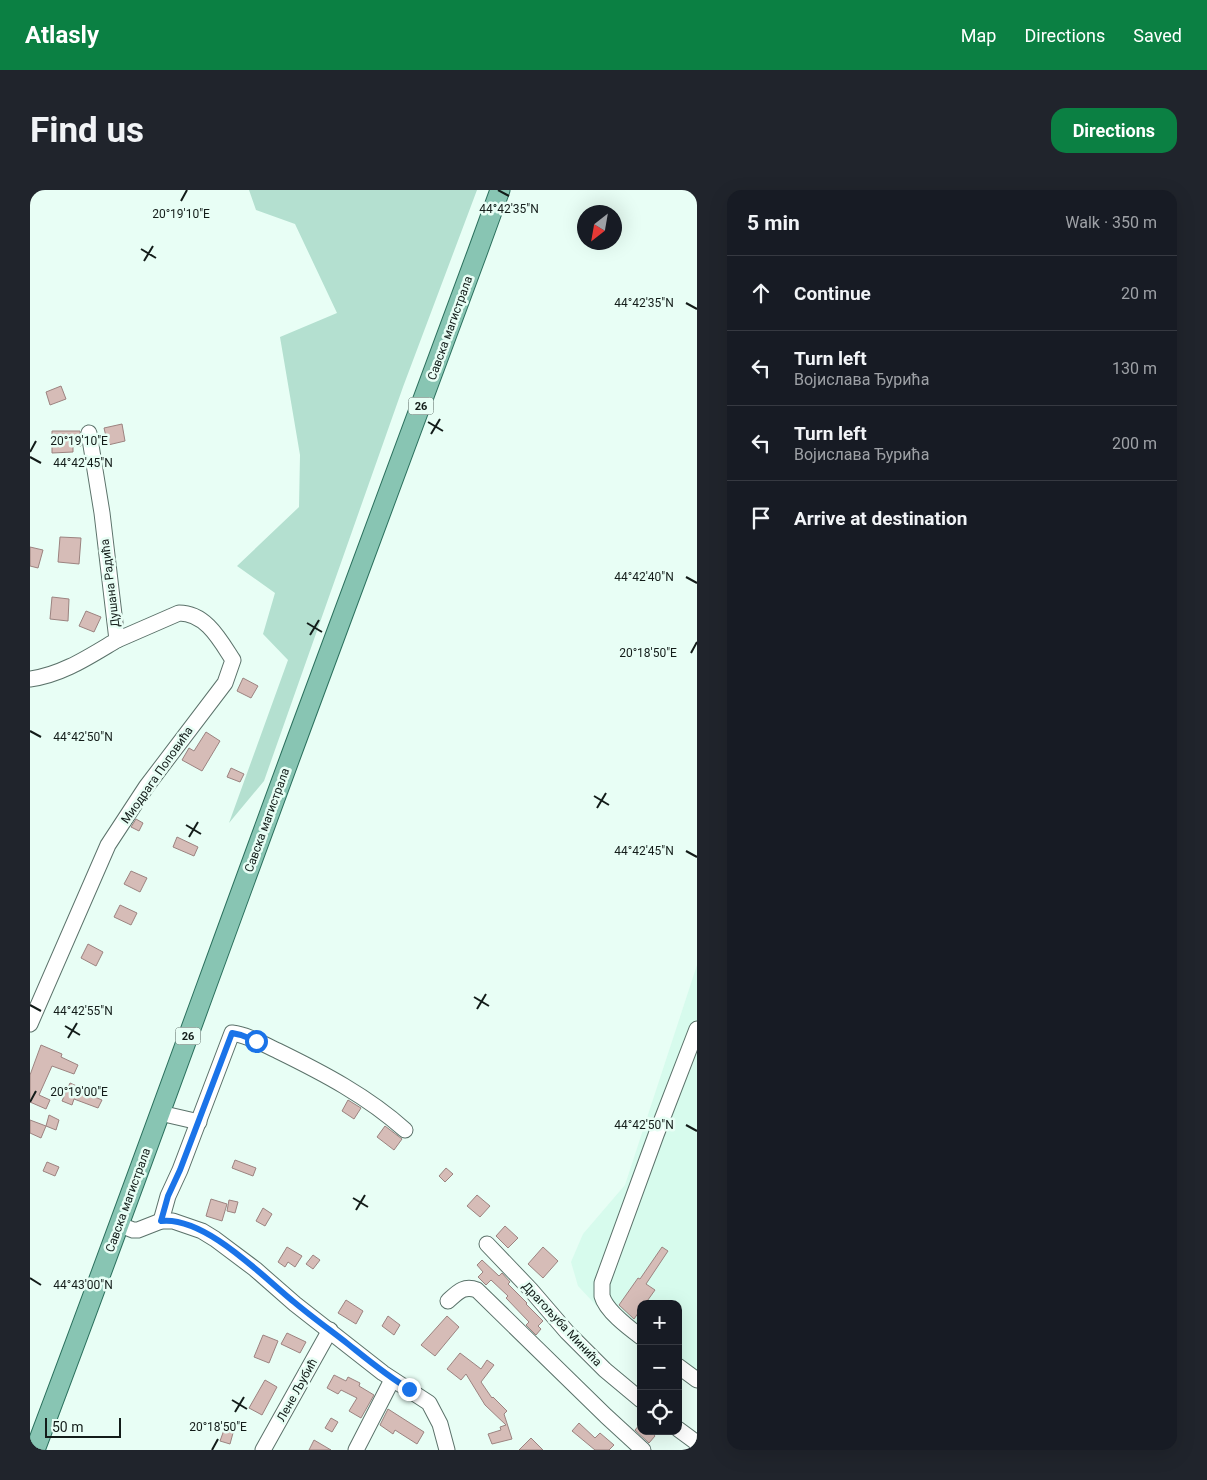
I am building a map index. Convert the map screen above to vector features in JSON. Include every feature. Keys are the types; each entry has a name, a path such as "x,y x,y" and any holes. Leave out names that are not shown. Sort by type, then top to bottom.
{"main road":[{"name":"Савска магистрала","path":"35,1450 120,1225 500,190"}],"street":[{"name":"Душана Радића","path":"30,679 52,674 71,666 117,640 102,513 89,432"},
{"name":"Миодрага Поповића","path":"30,1024 108,845 146,786 225,683 233,660 211,628 185,613 179,613 117,640"},
{"path":"637,1334 618,1317 607,1304 602,1295 602,1284 697,1029"},
{"path":"161,1221 168,1196 199,1122 215,1074 232,1033 256,1041 328,1076 381,1110 405,1130"},
{"path":"160,1113 199,1122"},
{"path":"120,1225 138,1230 161,1221 173,1221 202,1231 216,1240 255,1269 295,1304 392,1380 424,1399 432,1406 440,1424 447,1450"},
{"name":"Драгољуба Минића","path":"488,1244 567,1332 605,1370 637,1397"},
{"path":"448,1301 463,1288 477,1290 643,1450"},
{"name":"Лене Љубић","path":"263,1450 330,1330"},
{"path":"682,1369 697,1380"},
{"path":"356,1450 392,1380"},
{"path":"682,1432 697,1443"}],"shaded area":[{"path":"249,190 477,190 403,387 264,781 229,823 288,660 263,634 275,593 237,566 299,507 300,455 280,337 337,313 295,224 256,210"},
{"path":"697,965 697,1388 682,1376 682,1300 637,1300 637,1341 608,1318 578,1286 571,1262 583,1234 625,1185"}],"building":[{"path":"61,386 66,399 50,405 46,392"},
{"path":"122,424 125,441 108,445 104,428"},
{"path":"52,431 80,431 81,446 73,446 73,452 52,453"},
{"path":"60,537 81,538 79,564 58,562"},
{"path":"30,547 43,550 38,568 30,566"},
{"path":"52,597 69,599 68,621 50,619"},
{"path":"86,611 101,617 94,632 79,626"},
{"path":"243,678 258,686 251,698 237,691"},
{"path":"206,732 220,741 202,771 182,760 189,748 194,751"},
{"path":"231,768 244,774 240,782 227,777"},
{"path":"136,819 143,823 139,831 131,827"},
{"path":"177,837 198,847 194,856 173,847"},
{"path":"131,871 147,878 140,892 124,884"},
{"path":"120,905 137,913 131,925 114,917"},
{"path":"88,944 103,952 96,966 81,958"},
{"path":"41,1045 62,1054 61,1057 78,1065 74,1074 52,1066 39,1095 50,1100 46,1109 30,1102 30,1075"},
{"path":"70,1083 79,1087 78,1090 102,1100 98,1108 74,1099 72,1105 62,1101"},
{"path":"348,1100 361,1108 354,1119 342,1111"},
{"path":"49,1115 59,1120 56,1130 46,1126"},
{"path":"30,1120 46,1126 41,1138 30,1133"},
{"path":"385,1126 402,1139 394,1150 377,1137"},
{"path":"235,1160 256,1168 253,1176 232,1168"},
{"path":"47,1162 59,1167 55,1176 43,1171"},
{"path":"446,1168 453,1174 445,1182 439,1176"},
{"path":"477,1195 490,1206 480,1217 467,1206"},
{"path":"211,1199 227,1204 222,1221 206,1216"},
{"path":"229,1200 238,1202 235,1213 227,1211"},
{"path":"263,1208 272,1214 265,1226 256,1221"},
{"path":"505,1226 518,1238 508,1248 496,1236"},
{"path":"287,1247 302,1256 295,1267 288,1262 285,1267 278,1262"},
{"path":"543,1247 558,1261 543,1278 528,1264"},
{"path":"662,1247 668,1251 646,1284 655,1290 648,1300 637,1300 637,1315 634,1319 619,1305 638,1278 640,1279"},
{"path":"313,1255 320,1260 313,1269 306,1264"},
{"path":"482,1260 499,1276 502,1273 510,1282 508,1284 543,1321 538,1326 541,1329 536,1335 526,1325 529,1322 506,1298 508,1296 491,1280 486,1285 478,1277 483,1272 477,1265"},
{"path":"346,1300 363,1311 356,1324 338,1313"},
{"path":"388,1316 400,1325 394,1335 382,1326"},
{"path":"447,1316 459,1327 435,1356 421,1345"},
{"path":"287,1333 306,1342 300,1353 281,1344"},
{"path":"263,1335 278,1341 269,1363 254,1357"},
{"path":"460,1353 481,1369 487,1360 494,1365 481,1382 492,1398 507,1411 504,1414 512,1439 492,1444 488,1434 501,1430 500,1427 506,1425 485,1405 466,1374 461,1380 447,1369"},
{"path":"334,1375 346,1381 348,1377 360,1383 359,1386 374,1395 361,1418 349,1411 357,1398 341,1390 338,1394 327,1388"},
{"path":"265,1380 277,1387 262,1415 249,1408"},
{"path":"388,1409 424,1432 417,1444 395,1430 393,1434 380,1425"},
{"path":"331,1418 338,1422 332,1432 325,1428"},
{"path":"579,1423 595,1438 600,1433 614,1445 609,1450 595,1450 572,1431"},
{"path":"224,1430 233,1433 230,1444 220,1441"},
{"path":"640,1435 654,1435 649,1443"},
{"path":"531,1438 543,1450 519,1450"},
{"path":"314,1440 331,1450 309,1450"}],"route":[{"path":"256,1041 232,1033 215,1074 199,1122 168,1196 161,1221 186,1224 216,1240 255,1269 295,1304 369,1360 392,1380 409,1389"}]}
